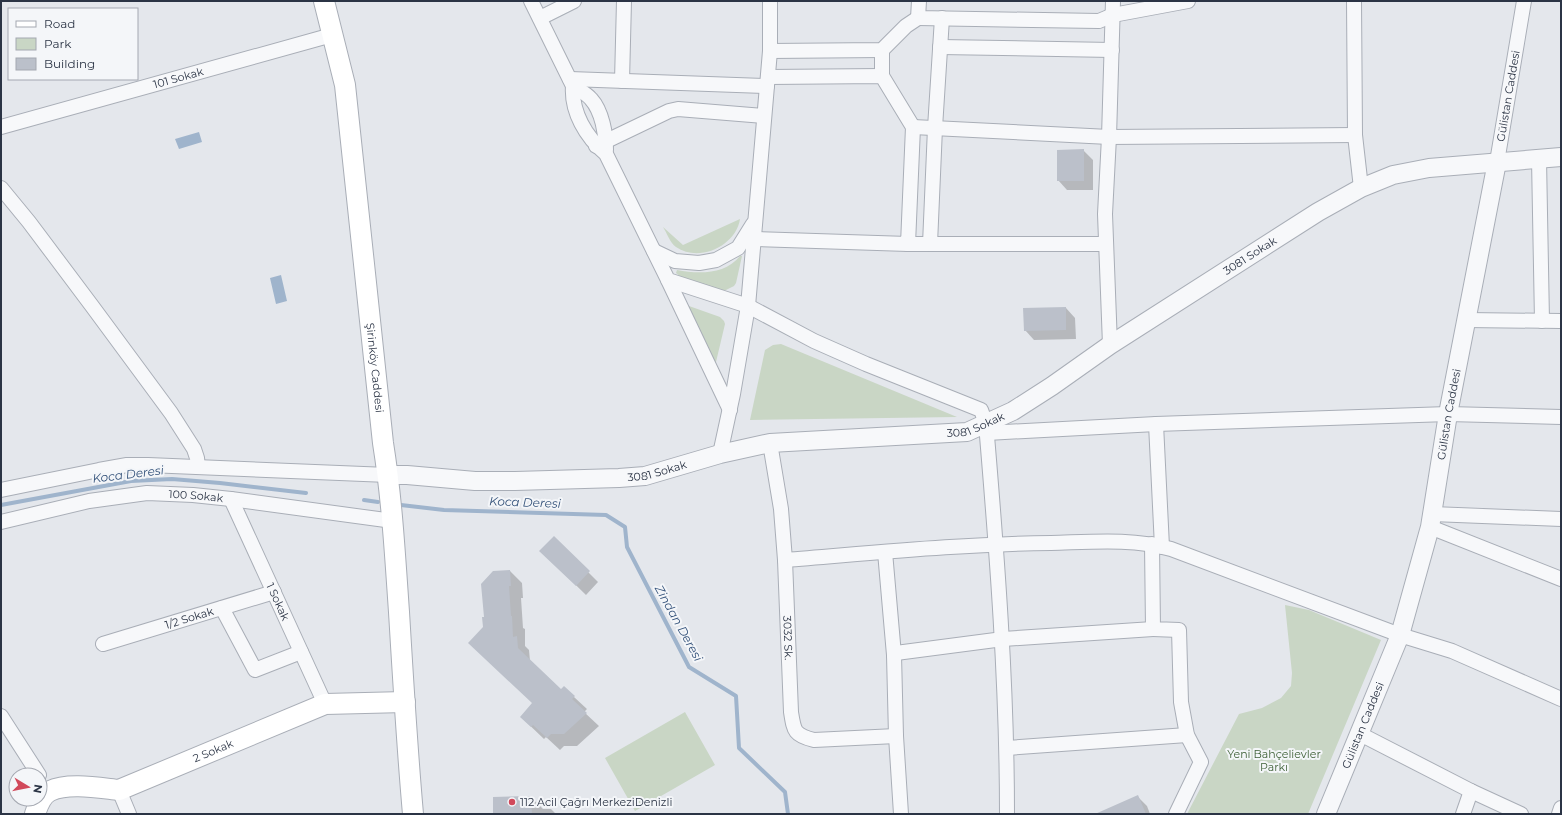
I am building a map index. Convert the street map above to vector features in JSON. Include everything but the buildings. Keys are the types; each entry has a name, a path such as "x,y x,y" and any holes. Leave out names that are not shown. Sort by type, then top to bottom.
{"main road":[{"name":"Şirinköy Caddesi","path":"324,1 345,85 383,443 388,475 393,522 406,737 413,814"},
{"name":"2 Sokak","path":"48,783 62,787 94,787 119,790 325,704 405,702"},
{"name":"Şirinköy Caddesi","path":"400,814 406,737"}],"street":[{"path":"531,1 571,82 575,110 587,135 603,147 730,410"},
{"path":"540,18 574,1"},
{"path":"622,81 624,1"},
{"path":"720,454 730,410 748,306 770,51 770,1"},
{"path":"918,18 919,1"},
{"path":"770,51 882,50 906,26 918,18 1099,21 1113,8 1188,1"},
{"path":"1354,1 1355,135 1362,188"},
{"name":"Gülistan Caddesi","path":"1326,814 1400,635 1431,521 1448,414 1497,162 1524,1"},
{"path":"1110,345 1105,214 1113,8"},
{"path":"930,244 942,18"},
{"name":"101 Sokak","path":"1,127 332,35"},
{"path":"940,47 1112,50"},
{"path":"882,50 882,76 913,127 908,244"},
{"path":"571,82 767,81 882,76"},
{"path":"571,82 592,100 605,128 603,147"},
{"path":"603,147 668,111 678,109 764,116"},
{"path":"913,127 1109,137 1355,135"},
{"name":"3081 Sokak","path":"388,475 407,475 475,481 619,478 645,476 720,454 770,442 967,432 986,429 1110,345 1318,212 1362,188 1393,175 1422,169 1561,157"},
{"path":"1539,159 1542,321"},
{"path":"1,188 88,300 171,413 194,449 198,467"},
{"path":"654,251 675,261 699,262 716,260 738,248 747,236 755,220"},
{"path":"754,239 908,244 1106,244"},
{"path":"668,280 748,306 814,341 866,364 981,410 986,429 1003,639 1007,748 1007,814"},
{"path":"1466,320 1561,321"},
{"path":"986,429 1448,414 1561,417"},
{"path":"1154,629 1157,545 1156,424"},
{"name":"3032 Sk.","path":"770,442 780,509 785,560 791,704 794,728 801,737 814,740 896,736"},
{"path":"1,490 127,465 388,475"},
{"name":"100 Sokak","path":"1,522 89,501 147,493 193,495 231,499 393,522"},
{"name":"1 Sokak","path":"231,499 325,704"},
{"path":"1431,521 1561,519"},
{"path":"1431,521 1561,579"},
{"path":"785,560 995,544 1121,541 1157,545 1400,635 1452,651 1561,699"},
{"path":"886,552 894,655 896,736 901,814"},
{"name":"1/2 Sokak","path":"104,644 274,592"},
{"path":"222,608 255,670 301,652"},
{"path":"894,655 896,653 1003,639 1154,629 1179,630 1182,702 1187,735 1201,762 1176,814"},
{"path":"1,716 34,767"},
{"path":"1360,734 1472,791 1521,814"},
{"path":"1007,748 1187,735"},
{"path":"119,790 129,814"},
{"path":"1463,814 1472,791"},
{"path":"1467,814 1472,791"},
{"path":"1559,814 1561,808"}],"green space":[{"path":"740,219 737,229 732,237 715,249 705,252 695,253 676,247 670,240 663,227 683,245"},
{"path":"742,256 736,283 734,286 724,291 681,277 676,273 677,270 711,272 719,270 727,267"},
{"path":"689,306 720,317 724,321 725,324 716,362 714,362 689,309"},
{"path":"781,344 957,417 750,420 765,350 773,345"},
{"name":"Yeni Bahçelievler Parkı","path":"1285,605 1309,610 1381,640 1308,814 1187,814 1239,714 1262,708 1281,698 1291,686 1292,673"},
{"path":"685,712 715,765 635,811 605,758"}],"water":[{"path":"199,132 202,142 179,149 175,139"},
{"path":"281,275 287,301 276,304 270,278"}],"waterway":[{"name":"Koca Deresi","path":"1,505 131,481 172,479 306,493"},
{"name":"Koca Deresi","path":"364,500 378,502"},
{"name":"Zindan Deresi","path":"401,505 444,510 606,515 625,527 627,547 689,667 736,696 739,748 785,792 788,814"}],"place":[{"name":"112 Acil Çağrı MerkeziDenizli","path":"512,802"}]}
